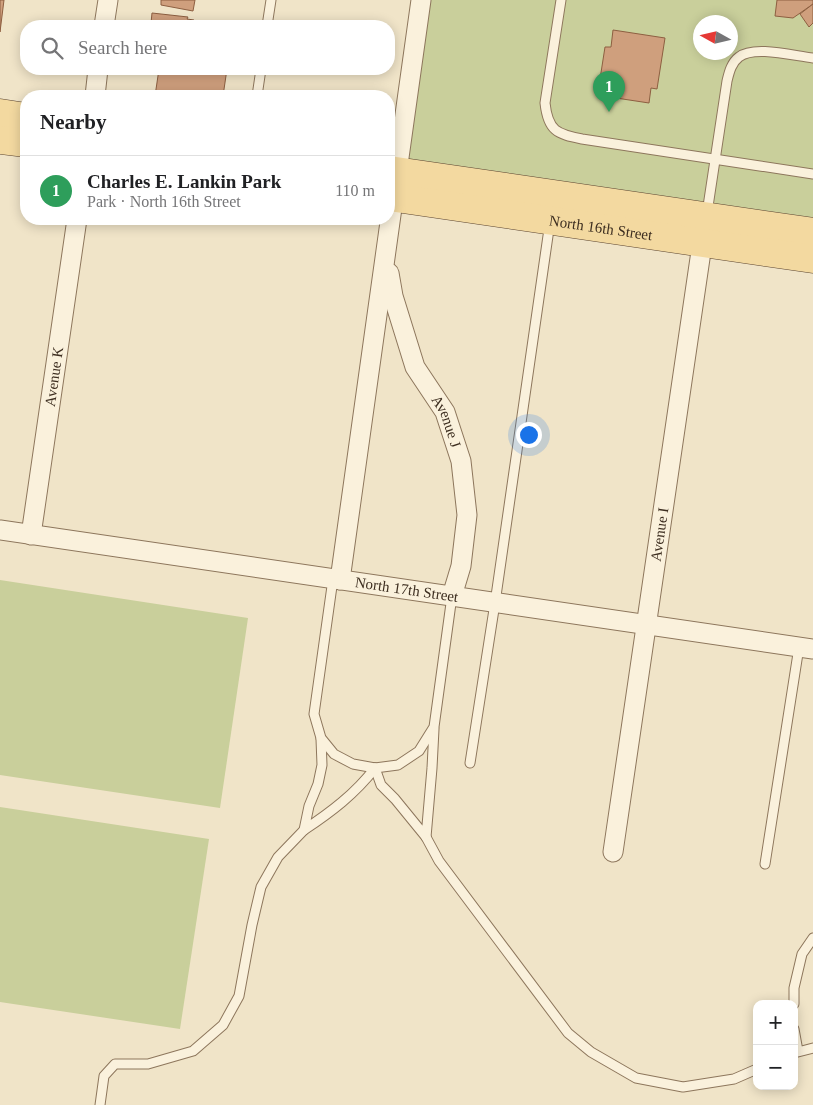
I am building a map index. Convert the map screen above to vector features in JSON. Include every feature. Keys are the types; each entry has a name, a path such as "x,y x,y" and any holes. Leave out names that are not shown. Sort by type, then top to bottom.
{"main road":[{"path":"0,113 20,116"},
{"path":"0,140 20,142"},
{"name":"North 16th Street","path":"395,184 704,230 813,259"},
{"name":"North 16th Street","path":"704,230 813,232"}],"street":[{"path":"105,20 108,0"},
{"name":"Avenue J","path":"395,165 421,0"},
{"path":"95,90 97,75"},
{"name":"Avenue K","path":"31,535 76,225"},
{"name":"Avenue J","path":"337,580 386,255 389,225"},
{"name":"Avenue I","path":"613,852 704,230"},
{"name":"Avenue J","path":"386,255 393,296 415,367 445,412 461,461 466,515 462,566 452,596"},
{"name":"North 17th Street","path":"0,530 806,648"}],"lane":[{"path":"268,20 271,0"},
{"path":"561,0 545,104 547,119 554,130 582,140 813,174"},
{"path":"704,230 727,81 731,67 746,52 764,51 813,58"},
{"path":"257,90 260,75"},
{"path":"470,764 552,208"},
{"path":"304,830 322,764 320,738 314,714 337,580"},
{"path":"426,837 434,727 452,596"},
{"path":"765,864 806,648"},
{"path":"320,738 334,754 353,764 375,768 398,765 419,751 434,727"},
{"path":"100,1105 104,1076 115,1064 148,1064 194,1051 223,1025 239,996 261,887 278,857 304,830 334,809 362,785 375,768"},
{"path":"375,768 381,785 396,799 426,837 439,862 568,1033 591,1052 636,1078 683,1087 734,1080 753,1071"},
{"path":"794,1000 794,988 802,954 813,938"},
{"path":"798,1052 813,1048"}],"green space":[{"path":"421,0 813,0 813,228 398,172"},
{"path":"0,580 248,618 220,808 0,775"},
{"path":"0,807 209,839 180,1029 0,1002"}],"building":[{"path":"0,0 4,0 0,32"},
{"path":"161,0 195,0 193,11 161,5"},
{"path":"777,0 813,0 813,4 793,18 775,16"},
{"path":"813,4 813,23 809,27 800,14"},
{"path":"152,13 188,17 187,19 194,20 151,20"},
{"path":"613,30 665,38 657,89 651,88 649,103 603,96 605,80 600,79 605,47 611,47"},
{"path":"158,75 226,75 224,90 156,90"}],"place":[{"name":"Charles E. Lankin Park","path":"609,112"}]}
